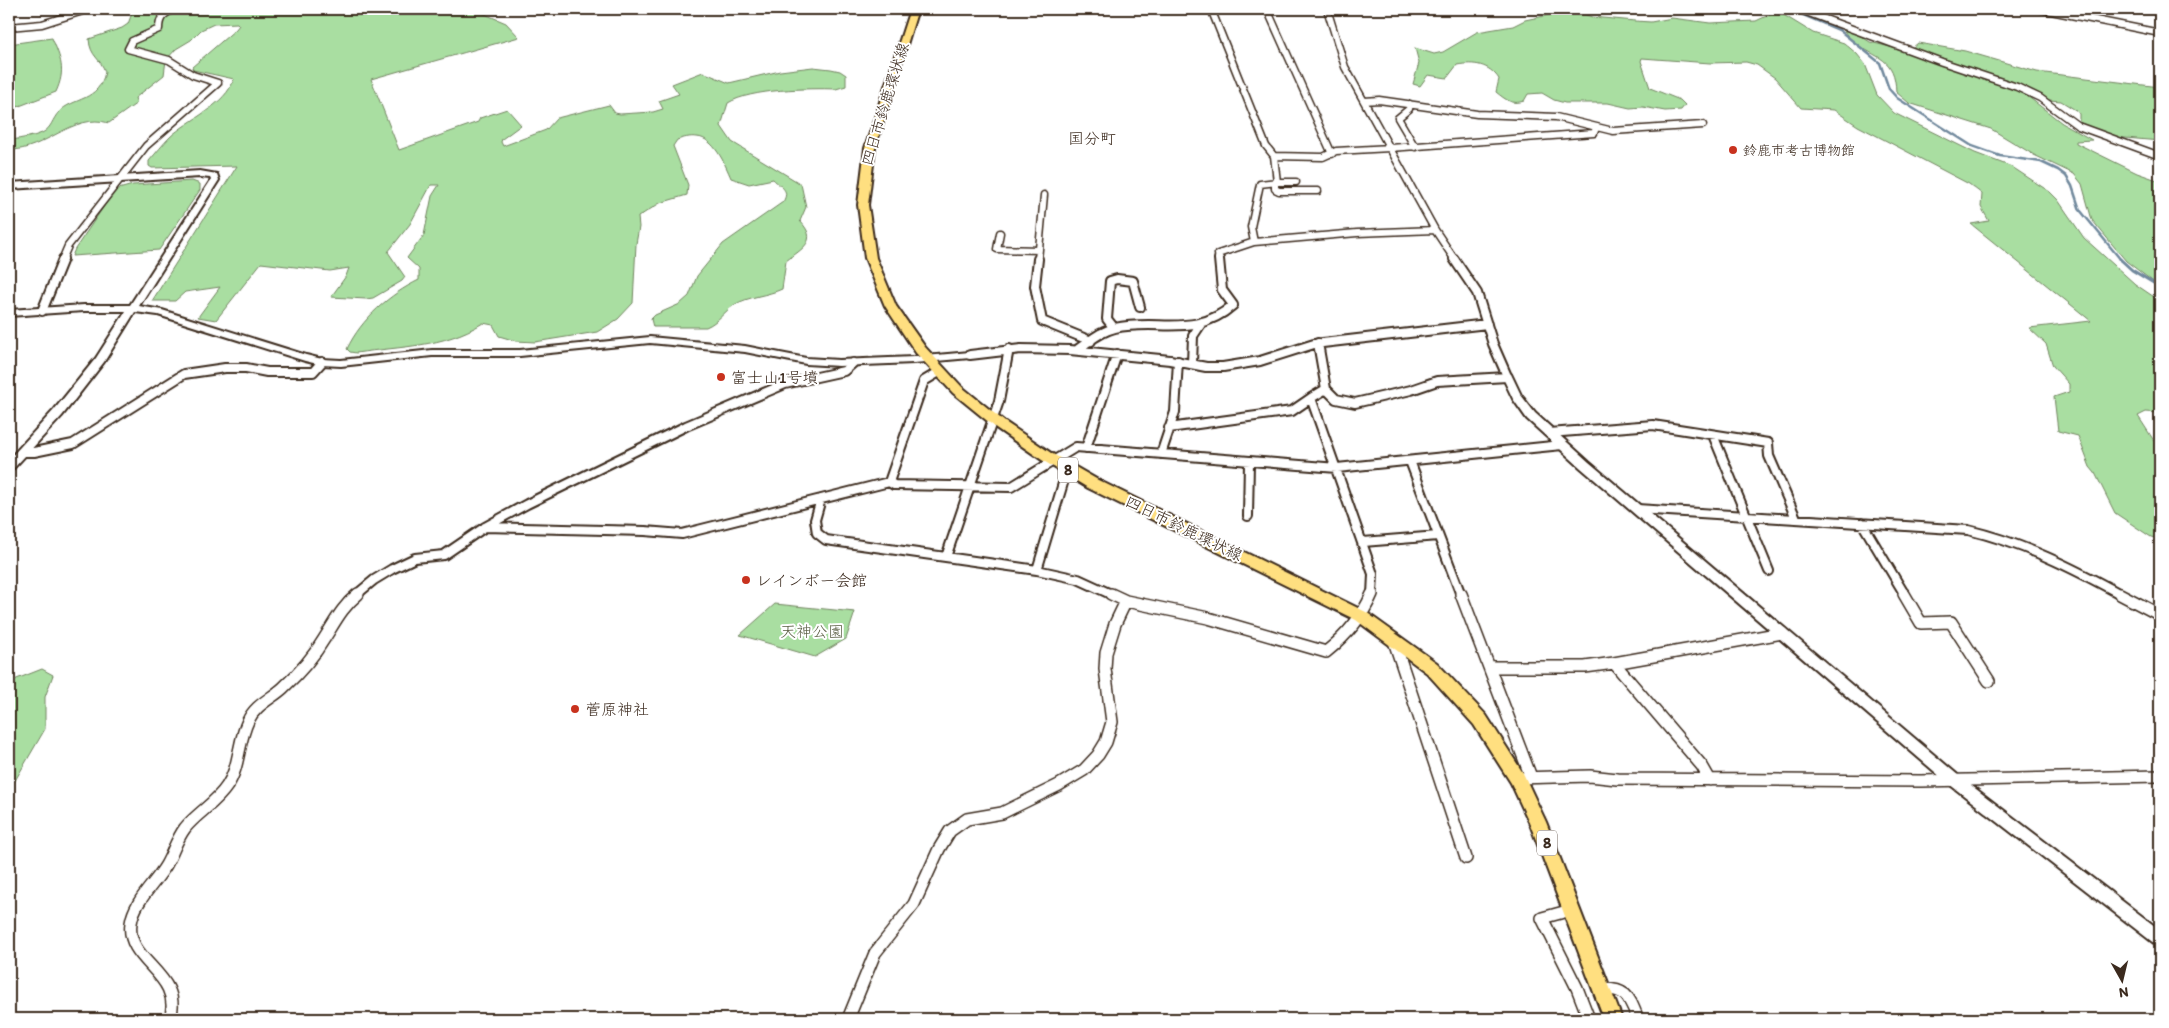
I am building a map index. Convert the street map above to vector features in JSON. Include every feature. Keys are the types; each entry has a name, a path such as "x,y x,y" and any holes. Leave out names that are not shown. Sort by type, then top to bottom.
{"main road":[{"name":"四日市鈴鹿環状線","path":"914,9 870,148 865,167 862,201 867,245 878,279 901,324 939,372 992,420 1052,461 1361,616 1432,668 1480,720 1524,777 1538,822 1613,1019"}],"street":[{"path":"9,27 42,24 59,16 89,9"},
{"path":"42,311 68,246 118,180 146,146 218,83 193,75 170,60 128,49 132,41 159,29 159,21 164,14 174,9"},
{"path":"1211,9 1266,146 1274,156 1275,189 1279,191 1318,191"},
{"path":"1267,9 1332,154"},
{"path":"1327,9 1345,67 1435,230 1470,281 1483,308 1487,324 1507,376 1517,396 1531,416 1562,445 1954,780 2160,939"},
{"path":"1798,9 1942,62 2017,86 2040,98 2078,126 2160,156"},
{"path":"2041,9 2160,33"},
{"path":"1364,101 1378,100 1477,114 1556,117 1596,128 1630,131 1703,125"},
{"path":"1410,104 1408,109 1398,118 1415,147"},
{"path":"1274,156 1323,157 1336,151 1415,147 1594,133 1596,128"},
{"path":"9,186 200,174 214,176 215,180 87,378 58,413 16,455 9,466"},
{"path":"1254,242 1251,227 1260,184 1296,182"},
{"path":"1044,196 1036,286 1042,321 1091,341"},
{"path":"1078,349 1114,328 1154,324 1201,324 1224,315 1233,305 1222,290 1218,254 1254,242 1357,233 1435,230"},
{"path":"1000,233 997,249 1039,250"},
{"path":"1114,328 1106,319 1110,282 1117,279 1133,281 1140,307"},
{"path":"9,312 106,307 134,308 159,312 322,362 341,363 444,352 520,353 650,340 745,349 806,361 853,363 928,359 1009,349 1078,349 1212,367 1260,361 1298,347 1318,343 1487,324"},
{"path":"1192,364 1193,336 1201,324"},
{"path":"1318,343 1326,389 1336,399 1354,403 1411,390 1438,381 1507,376"},
{"path":"946,557 999,401 1009,349"},
{"path":"1086,448 1117,354"},
{"path":"1161,454 1175,412 1178,361"},
{"path":"16,455 72,444 184,374 225,368 246,368 267,372 313,372 322,362"},
{"path":"170,1019 174,1009 174,998 171,991 133,943 131,924 136,909 166,865 179,836 228,786 237,762 247,722 254,710 288,682 324,640 332,624 346,604 374,580 392,569 415,558 444,555 485,527 610,463 739,402 785,384 844,371 853,363"},
{"path":"889,482 924,381 939,372"},
{"path":"1169,428 1292,411 1326,389"},
{"path":"821,499 815,527 817,533 826,540 1037,570 1078,580 1126,601 1208,618 1326,652 1340,642 1361,616 1372,593 1373,574 1311,398"},
{"path":"1175,412 1188,424"},
{"path":"1549,433 1653,425 1768,443 1769,456 1796,518"},
{"path":"1713,435 1769,571"},
{"path":"485,527 645,531 682,534 889,482 894,484 1016,486 1070,449 1086,448 1337,468 1562,445"},
{"path":"1410,461 1490,667 1524,777 1590,776 1617,779 1710,780 1954,780 2160,776"},
{"path":"1248,516 1249,462"},
{"path":"1037,570 1067,470"},
{"path":"1637,509 1968,530 1994,535 2039,554 2160,615"},
{"path":"1862,523 1921,622 1951,622 1989,681"},
{"path":"1363,542 1438,536"},
{"path":"848,1019 874,955 912,909 934,858 958,823 971,818 1002,813 1067,782 1082,772 1097,756 1108,737 1114,720 1105,659 1118,615 1126,601"},
{"path":"1490,667 1585,666 1614,663 1782,633"},
{"path":"1393,638 1466,858"},
{"path":"1614,663 1702,766 1710,780"},
{"path":"1571,910 1542,918 1577,988 1589,1019"},
{"path":"1601,989 1616,987 1624,990 1638,1019"}],"green space":[{"path":"142,9 478,9 480,12 506,23 519,37 371,79 399,150 478,122 480,118 507,109 521,125 502,139 503,146 546,130 557,118 609,105 615,113 620,114 653,112 663,109 659,101 679,94 672,84 703,72 729,83 780,71 813,67 840,71 846,75 846,86 836,89 796,89 765,92 738,98 728,103 721,126 732,142 801,184 806,207 800,221 806,228 808,239 803,248 786,261 782,289 734,305 706,327 653,327 651,319 655,315 680,304 689,296 697,276 723,244 783,202 786,195 784,189 773,179 749,184 731,178 722,159 709,142 703,138 689,137 677,140 673,146 688,185 687,195 660,203 638,217 639,227 636,244 633,303 618,319 597,332 535,342 516,341 499,336 493,325 483,323 468,331 437,342 356,353 350,352 347,349 368,318 397,292 419,280 419,269 407,258 424,235 432,196 439,185 431,185 410,224 388,252 405,277 402,281 373,298 331,297 346,276 349,268 330,271 261,263 216,320 198,317 220,287 185,292 175,301 152,301 237,166 152,168 149,166 149,161 170,137 215,104 230,88 234,79 193,70 192,67 236,29 239,25 237,23 214,24 201,30 191,40 176,49 166,60 164,75 135,98 137,103 109,123 96,121 83,123 35,145 9,150 9,142 42,133 48,129 59,112 65,107 85,98 97,89 102,82 105,72 91,50 89,39 122,28 128,24 132,13"},
{"path":"1573,10 1592,17 1651,22 1672,18 1710,23 1756,21 1773,13 1782,14 1813,33 1844,43 1857,54 1865,64 1877,95 1894,113 1975,153 2012,167 2050,192 2058,200 2084,238 2135,284 2160,301 2160,413 2146,412 2138,416 2160,450 2160,539 2151,537 2115,513 2095,473 2090,467 2078,436 2058,431 2054,397 2069,392 2069,384 2053,366 2046,344 2029,328 2091,321 1971,224 1989,221 1981,207 1982,194 1969,184 1858,126 1834,110 1801,108 1775,78 1757,65 1746,62 1710,63 1642,58 1641,61 1650,88 1680,100 1685,105 1681,110 1665,111 1643,107 1630,108 1608,103 1565,103 1554,100 1542,93 1528,94 1524,101 1513,102 1496,92 1499,79 1491,70 1475,64 1457,65 1447,78 1428,75 1420,86 1413,84 1419,63 1415,48 1434,54 1443,52 1477,32 1513,26 1525,20"},
{"path":"1841,27 1856,33 1870,42 1898,49 2022,92 2062,123 2092,140 2076,141 2076,143 2137,173 2160,181 2160,287 2126,261 2092,220 2082,184 2074,174 2034,155 1991,129 1909,103 1896,92 1895,80 1888,65 1852,41"},
{"path":"52,38 58,52 62,71 56,92 9,110 9,44"},
{"path":"1918,43 1965,51 2037,72 2160,87 2160,141 2114,137 2081,125 2077,111 2061,101 2049,100 2014,84 1912,48"},
{"path":"192,181 200,184 200,190 159,250 72,256 115,190 133,185"},
{"name":"天神公園","path":"775,604 855,612 846,639 815,657 740,635"},
{"path":"42,669 53,675 45,697 45,729 9,791 9,682"}],"waterway":[{"path":"1789,9 1839,30 1880,63 1889,89 1897,98 1972,146 2000,156 2041,162 2066,176 2072,186 2080,210 2121,260"},
{"path":"2121,260 2132,270 2160,287"}],"railway":[{"path":"9,10 14,9"}],"place":[{"name":"鈴鹿市考古博物館","path":"1733,150"},
{"name":"富士山1号墳","path":"721,377"},
{"name":"レインボー会館","path":"746,580"},
{"name":"菅原神社","path":"575,709"}],"district":[{"name":"国分町","path":"1092,138"}]}
